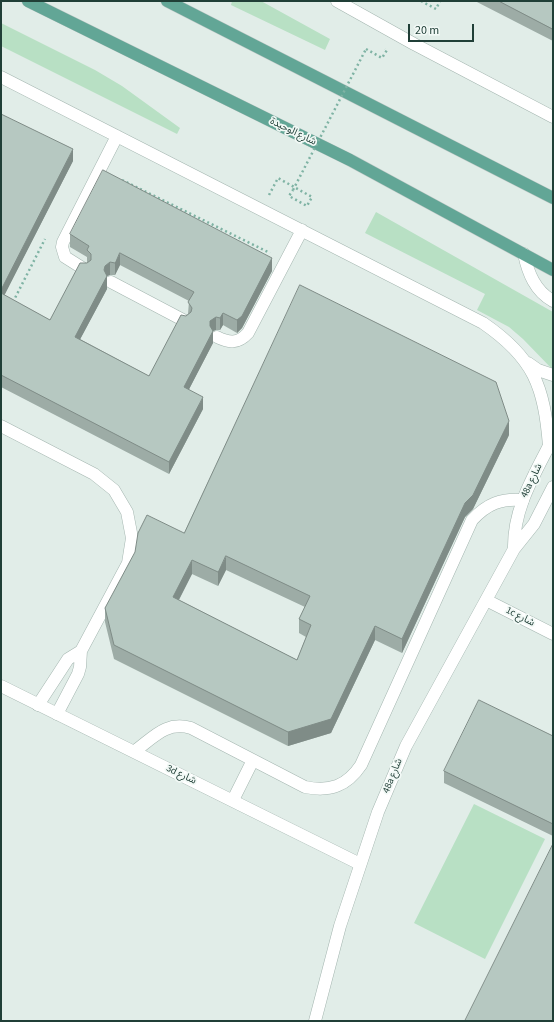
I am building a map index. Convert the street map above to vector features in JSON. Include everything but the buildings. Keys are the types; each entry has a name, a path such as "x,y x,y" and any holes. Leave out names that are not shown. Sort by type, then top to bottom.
{"main road":[{"name":"شارع الوحيدة","path":"28,1 350,160 553,270"},
{"path":"167,1 553,198"}],"street":[{"path":"337,1 414,44 553,117"},
{"path":"1,77 484,324 499,334 525,361 538,370 553,375"},
{"path":"84,269 65,257 62,247 117,136"},
{"path":"217,337 230,342 244,338 248,333 302,230"},
{"path":"524,254 527,271 536,286 553,301"},
{"path":"111,282 185,321"},
{"path":"525,361 538,383 544,403 551,442"},
{"path":"1,426 94,474 114,490 127,512 132,538 128,563 81,652 78,674 57,714"},
{"name":"48a شارع","path":"514,549 515,524 523,500 551,442"},
{"name":"48a شارع","path":"315,1021 340,926 360,864 378,812 406,746 514,549 534,524 553,487"},
{"path":"135,751 164,729 173,726 182,726 191,728 305,787 318,790 331,789 344,784 354,776 361,765 472,520 482,509 494,502 508,499 523,500"},
{"name":"1c شارع","path":"486,600 553,634"},
{"path":"38,705 68,659 81,652"},
{"name":"3d شارع","path":"1,686 135,751 360,864"},
{"path":"233,800 253,760"}],"path":[{"path":"421,1 436,9 440,1"},
{"path":"269,195 278,178 312,197 307,206 289,196 293,190 366,49 382,58 387,50 380,46"},
{"path":"100,169 270,254 273,248"},
{"path":"12,303 48,232"}],"green space":[{"path":"232,1 261,1 330,39 325,50 231,5"},
{"path":"1,23 95,70 122,86 180,128 177,134 1,46"},
{"path":"376,212 553,312 553,370 523,339 509,327 477,310 485,294 365,233"},
{"path":"474,804 545,839 485,959 414,923"}]}
